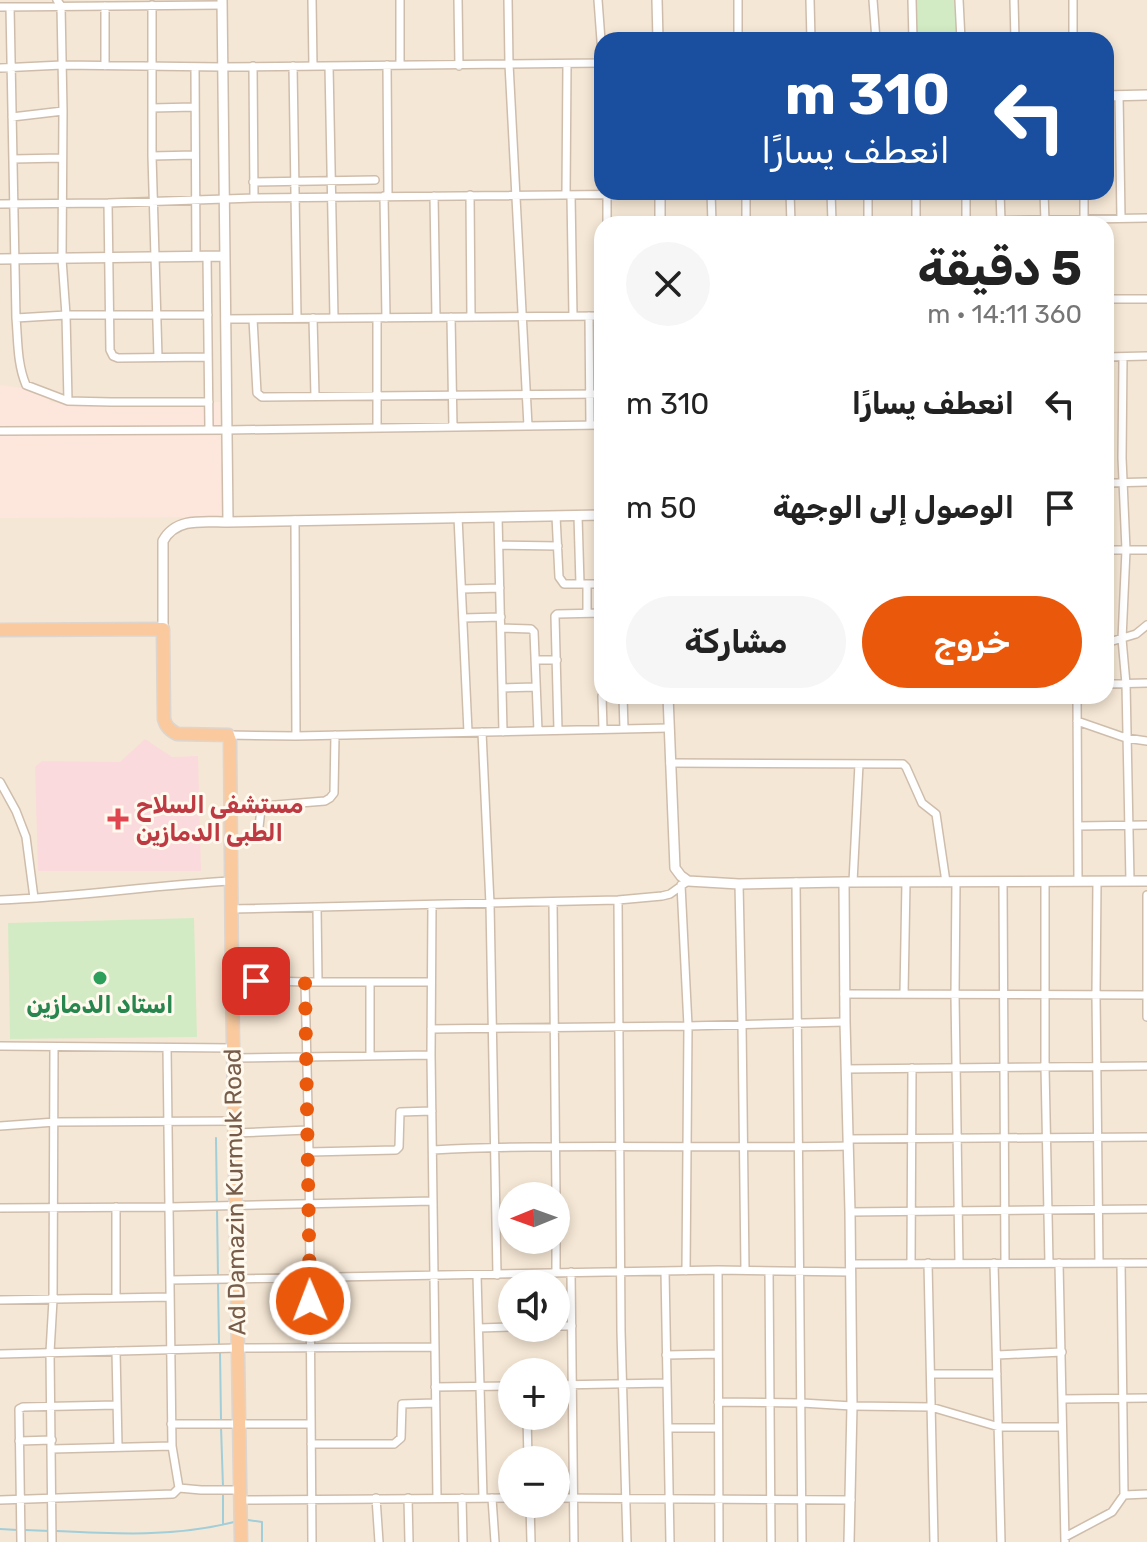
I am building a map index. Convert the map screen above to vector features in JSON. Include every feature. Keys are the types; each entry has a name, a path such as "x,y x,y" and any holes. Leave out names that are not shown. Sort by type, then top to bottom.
{"highway":[{"path":"0,630 163,629 166,725 177,734 228,735"},
{"name":"Ad Damazin Kurmuk Road","path":"228,735 241,1542"}],"street":[{"path":"312,0 313,66"},
{"path":"400,0 400,65"},
{"path":"458,0 459,66"},
{"path":"508,0 528,426"},
{"path":"598,0 600,32"},
{"path":"657,0 658,32"},
{"path":"738,0 738,32"},
{"path":"810,0 811,32"},
{"path":"873,0 875,32"},
{"path":"912,0 913,32"},
{"path":"959,0 961,32"},
{"path":"1014,0 1015,32"},
{"path":"1073,0 1073,32"},
{"path":"59,3 63,111 62,259 68,401"},
{"path":"0,7 59,3 105,6 222,3 228,522"},
{"path":"152,5 152,156 158,357"},
{"path":"105,6 105,66"},
{"path":"10,7 16,318 19,356 26,385 68,401 209,402"},
{"path":"0,68 62,65 222,67 594,63"},
{"path":"567,64 573,316"},
{"path":"386,318 387,65"},
{"path":"253,66 254,198"},
{"path":"293,66 297,318"},
{"path":"329,66 334,318"},
{"path":"195,67 195,200 208,315 209,429"},
{"path":"1114,95 1147,95"},
{"path":"1119,95 1121,218"},
{"path":"152,108 194,107"},
{"path":"0,110 12,113 63,111"},
{"path":"152,156 195,155"},
{"path":"13,159 62,158"},
{"path":"253,182 375,180"},
{"path":"0,204 594,194"},
{"path":"470,195 471,317"},
{"path":"434,196 436,317"},
{"path":"108,203 110,350 113,356 208,357"},
{"path":"1114,219 1147,218"},
{"path":"0,259 224,256"},
{"path":"1114,299 1147,299"},
{"path":"16,318 208,315"},
{"path":"589,316 590,425"},
{"path":"225,319 594,316"},
{"path":"451,317 453,427"},
{"path":"313,318 315,396"},
{"path":"377,318 377,427"},
{"path":"253,319 257,393 262,397 591,394"},
{"path":"1114,357 1147,356"},
{"path":"1123,357 1126,550 1122,639 1126,684 1130,881"},
{"path":"0,431 594,425"},
{"path":"1114,483 1147,482"},
{"path":"163,629 163,541 168,531 178,525 594,515"},
{"path":"556,516 561,582 594,584"},
{"path":"578,516 587,613"},
{"path":"458,517 468,732"},
{"path":"498,517 503,732"},
{"path":"295,520 296,736"},
{"path":"499,545 558,546"},
{"path":"1114,550 1147,550"},
{"path":"462,589 500,588"},
{"path":"558,730 555,616 594,613"},
{"path":"463,618 501,617"},
{"path":"1114,641 1136,634 1147,625"},
{"path":"501,628 533,630 538,731"},
{"path":"535,660 557,660"},
{"path":"1114,684 1147,683"},
{"path":"502,688 536,687"},
{"path":"602,704 603,729"},
{"path":"623,704 624,729"},
{"path":"668,704 675,868 684,883 688,1026 686,1271"},
{"path":"1077,704 1078,881"},
{"path":"1077,721 1126,738 1147,741"},
{"path":"228,735 669,728"},
{"path":"170,1280 497,1275 490,904 482,732"},
{"path":"232,839 255,839 258,836 263,806 330,798 334,793 335,735"},
{"path":"670,763 898,763 906,767 922,803 936,814 951,882 959,1263"},
{"path":"849,1542 852,1406 844,994 859,764"},
{"path":"0,783 26,837 34,898"},
{"path":"1078,826 1147,825"},
{"path":"0,900 231,881"},
{"path":"1097,881 1099,1263"},
{"path":"231,909 618,900 670,894 684,883 1147,881"},
{"path":"796,882 802,1542"},
{"path":"904,994 906,882"},
{"path":"1003,882 1005,1263"},
{"path":"1045,882 1049,1263"},
{"path":"739,884 745,1270"},
{"path":"1147,895 1147,1017"},
{"path":"618,900 621,1383 627,1542"},
{"path":"553,902 556,1182"},
{"path":"432,905 437,1498"},
{"path":"317,908 318,982"},
{"path":"232,980 431,982"},
{"path":"305,982 312,1542"},
{"path":"370,982 370,1056"},
{"path":"844,994 1146,995"},
{"path":"431,1029 845,1022"},
{"path":"0,1046 167,1048 307,1057 431,1055"},
{"path":"52,1542 50,1352 54,1047"},
{"path":"167,1048 171,1424 179,1488"},
{"path":"846,1069 1147,1066"},
{"path":"911,1263 912,1068"},
{"path":"309,1152 396,1150 399,1147 400,1112 432,1111"},
{"path":"0,1126 55,1122 168,1122 308,1130"},
{"path":"433,1150 555,1146 799,1147 910,1139 1147,1137"},
{"path":"0,1208 433,1201"},
{"path":"116,1207 116,1298"},
{"path":"850,1212 1147,1209"},
{"path":"574,1542 571,1272 800,1271 911,1263 1147,1263"},
{"path":"928,1263 934,1542"},
{"path":"994,1263 1001,1542"},
{"path":"1059,1263 1065,1539 1112,1512 1124,1495 1121,1263"},
{"path":"718,1270 719,1542"},
{"path":"665,1271 670,1542"},
{"path":"769,1271 771,1542"},
{"path":"477,1275 483,1498"},
{"path":"0,1300 170,1297"},
{"path":"479,1328 498,1327"},
{"path":"0,1354 434,1347"},
{"path":"116,1351 118,1447"},
{"path":"997,1355 1062,1352"},
{"path":"666,1355 718,1354"},
{"path":"931,1374 997,1374"},
{"path":"573,1385 667,1383"},
{"path":"435,1387 498,1386"},
{"path":"1062,1399 1147,1398"},
{"path":"718,1402 931,1407 999,1427 1062,1427"},
{"path":"311,1444 394,1444 401,1438 402,1404 435,1403"},
{"path":"21,1542 19,1409 117,1405"},
{"path":"171,1424 311,1424"},
{"path":"668,1428 718,1428"},
{"path":"19,1441 52,1440"},
{"path":"52,1449 172,1446"},
{"path":"179,1488 312,1499 498,1498"},
{"path":"0,1500 173,1494 179,1488"},
{"path":"1124,1495 1147,1494"},
{"path":"376,1498 379,1542"},
{"path":"408,1498 409,1542"},
{"path":"462,1498 463,1542"},
{"path":"492,1498 495,1542"},
{"path":"573,1498 851,1500"},
{"path":"530,1518 531,1542"}],"shaded area":[{"path":"0,0 1147,0 1147,1542 0,1542"},
{"path":"0,385 49,392 50,402 69,404 220,402 222,517 0,518"},
{"name":"مستشفى السلاح الطبى الدمازين","path":"145,739 172,757 198,756 201,871 38,871 35,767 42,761 120,762"}],"green space":[{"path":"915,0 956,0 957,32 915,32"},
{"path":"194,918 197,1037 10,1039 8,923"}],"waterway":[{"path":"216,1138 218,1277"},
{"path":"218,1283 219,1344"},
{"path":"220,1351 221,1420"},
{"path":"221,1427 223,1487"},
{"path":"223,1494 223,1525"},
{"path":"248,1520 262,1522 262,1542"},
{"path":"57,1531 168,1532 234,1522"},
{"path":"0,1529 18,1530"},
{"path":"25,1530 50,1531"}],"place":[{"name":"مستشفى السلاح الطبى الدمازين","path":"118,819"},
{"name":"استاد الدمازين","path":"100,978"}],"route":[{"path":"256,981 305,982 310,1301"}]}
